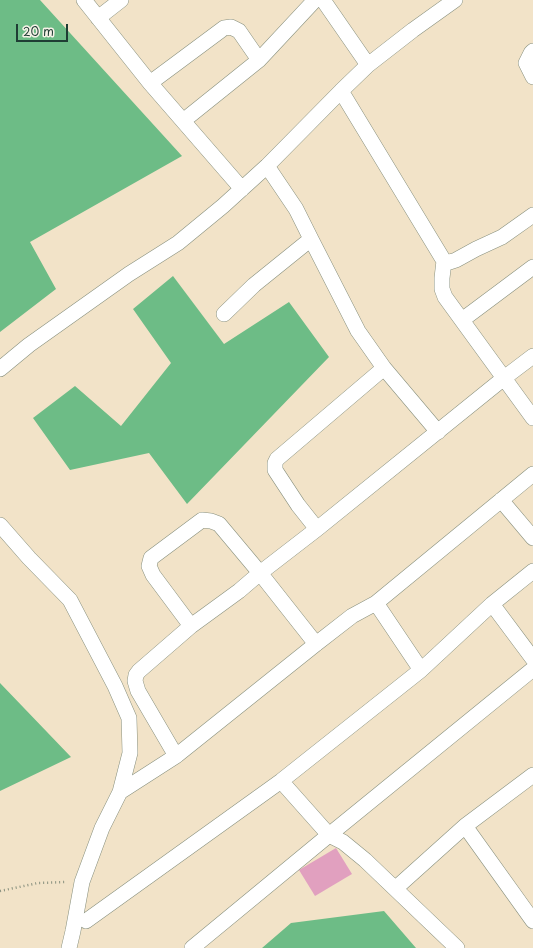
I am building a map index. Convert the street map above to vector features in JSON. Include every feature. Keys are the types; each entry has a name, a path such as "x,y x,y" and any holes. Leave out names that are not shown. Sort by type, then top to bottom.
{"street":[{"path":"84,0 150,84 242,189"},
{"path":"98,18 121,0"},
{"path":"183,121 259,60 315,0"},
{"path":"322,0 368,65"},
{"path":"0,369 29,345 129,274 178,243 223,206 267,166 368,65 455,0"},
{"path":"150,84 224,28 231,27 239,31 259,60"},
{"path":"533,51 531,52 526,63 533,77"},
{"path":"341,91 444,261 442,289 445,297 533,418"},
{"path":"267,166 296,209 358,331 384,368 438,432"},
{"path":"444,261 450,262 456,260 502,237 533,215"},
{"path":"224,314 254,285 311,239"},
{"path":"462,320 533,267"},
{"path":"176,756 138,691 135,681 136,675 139,671 191,626 239,591 533,356"},
{"path":"317,529 275,470 275,463 277,459 384,368"},
{"path":"120,792 176,756 352,616 376,603 533,474"},
{"path":"501,500 533,538"},
{"path":"191,626 152,575 149,566 151,558 202,520 211,521 219,524 316,644"},
{"path":"0,525 29,558 70,600 115,686 129,718 130,753 120,792 102,828 82,882 69,948"},
{"path":"86,921 281,781 421,670 492,604 533,571"},
{"path":"376,603 421,670"},
{"path":"492,604 533,659"},
{"path":"192,948 533,669"},
{"path":"281,781 329,835 343,842 365,860 457,948"},
{"path":"396,888 465,826 530,783"},
{"path":"465,826 533,921"}],"path":[{"path":"0,891 38,883 82,882"}],"green space":[{"path":"0,0 40,0 182,156 30,242 56,289 0,332"},
{"path":"173,276 224,344 289,302 329,357 187,504 149,453 70,470 33,418 75,386 121,426 171,363 133,309"},
{"path":"0,683 71,757 0,791"},
{"path":"384,911 416,948 262,948 291,923"}],"building":[{"path":"336,848 352,874 315,896 299,870"}]}
